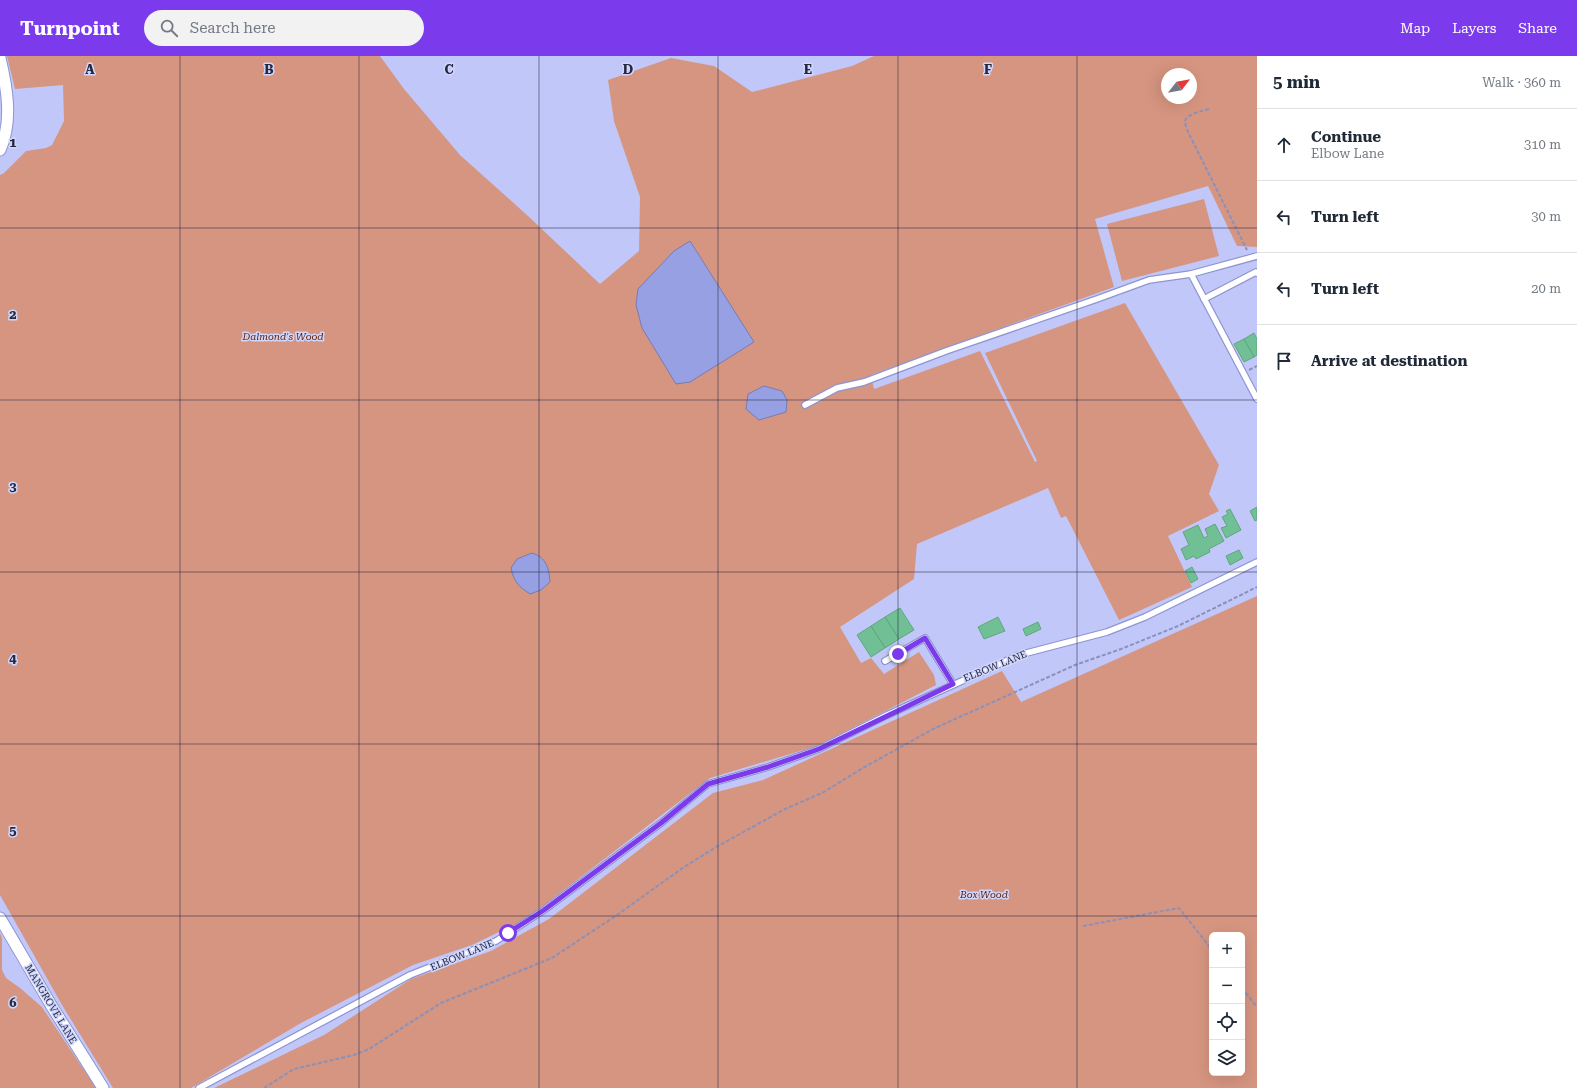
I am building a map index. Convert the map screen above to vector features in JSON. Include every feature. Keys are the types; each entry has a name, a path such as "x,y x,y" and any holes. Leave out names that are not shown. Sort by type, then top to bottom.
{"street":[{"path":"0,58 5,88 7,114 5,139 0,150"},
{"name":"MANGROVE LANE","path":"0,918 103,1088"}],"lane":[{"path":"805,405 837,388 864,382 946,351 1097,300 1149,280 1191,274 1257,256"},
{"path":"1204,299 1256,272 1257,273"},
{"path":"1191,274 1257,399"},
{"name":"ELBOW LANE","path":"199,1088 410,975 496,941 544,910 637,842 708,784 768,767 819,749 953,684 1019,655 1107,632 1145,618 1257,562"},
{"path":"885,661 925,638 953,684"}],"path":[{"path":"1209,109 1189,116 1185,122 1242,240 1249,258"},
{"path":"264,1088 294,1069 354,1055 369,1049 441,1003 552,958 617,915 684,867 718,846 785,809 822,793 933,728 1075,665 1121,649 1178,626 1257,587"},
{"path":"1083,926 1179,908 1209,946"},
{"path":"1245,992 1257,1007"}],"green space":[{"name":"Dalmond's Wood","path":"7,56 380,56 404,89 460,155 528,216 600,284 639,251 640,197 614,121 608,80 671,58 714,66 752,92 852,66 874,56 1257,56 1257,247 1237,246 1208,186 1095,219 1114,287 871,375 874,389 980,351 1035,462 1037,461 985,353 1125,303 1219,465 1209,494 1219,511 1168,536 1192,587 1119,620 1066,516 1061,518 1048,488 917,544 914,579 840,627 861,663 871,658 884,674 919,652 934,675 936,685 817,746 710,778 539,909 516,924 472,945 413,965 301,1023 191,1088 113,1088 62,1005 0,895 0,175 4,173 26,151 46,148 52,145 64,121 63,85 15,89"},
{"path":"1204,199 1219,256 1122,281 1107,224"},
{"name":"Box Wood","path":"1257,596 1257,1088 214,1088 324,1035 411,979 491,951 549,919 713,793 763,780 1002,671 1021,702"},
{"path":"0,933 2,938 2,970 6,978 42,1007 96,1088 0,1088"}],"water":[{"path":"690,241 754,342 690,382 676,384 642,328 636,305 638,289 674,251"},
{"path":"764,386 782,391 787,400 786,412 759,420 746,409 748,394"},
{"path":"532,553 544,560 548,568 550,582 541,590 530,594 522,589 517,583 511,568 517,559"}],"building":[{"path":"1254,333 1257,339 1257,355 1254,357 1244,339"},
{"path":"1244,339 1254,357 1244,362 1234,344"},
{"path":"1257,507 1257,520 1255,521 1250,511"},
{"path":"1230,509 1241,530 1226,538 1221,528 1227,526 1222,517 1228,514 1226,511"},
{"path":"1215,524 1224,541 1209,549 1210,552 1196,559 1194,556 1186,560 1181,549 1189,545 1183,532 1198,525 1204,538 1208,536 1205,529"},
{"path":"1239,550 1243,558 1230,565 1226,556"},
{"path":"1192,567 1198,579 1191,583 1185,571"},
{"path":"900,608 914,630 899,639 885,617"},
{"path":"885,617 899,639 885,648 871,626"},
{"path":"998,617 1005,631 984,639 978,627"},
{"path":"1038,622 1041,629 1026,636 1023,629"},
{"path":"871,626 885,648 871,657 857,635"}],"route":[{"path":"508,933 544,910 661,823 708,784 768,767 819,749 953,684 925,638 898,654"}]}
